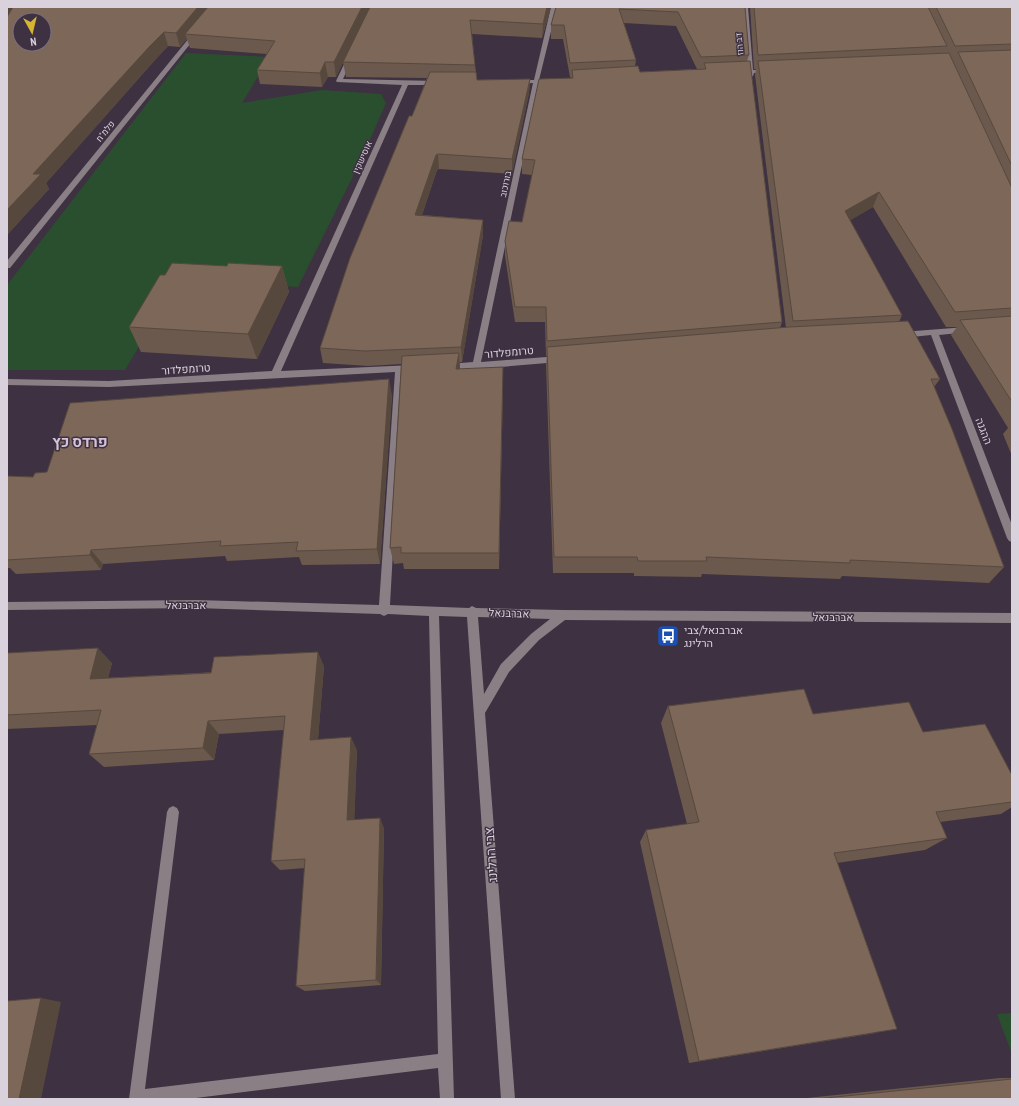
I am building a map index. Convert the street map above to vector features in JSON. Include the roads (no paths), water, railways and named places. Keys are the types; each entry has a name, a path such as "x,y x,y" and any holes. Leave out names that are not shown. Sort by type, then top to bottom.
{"street":[{"name":"בורוכוב","path":"476,366 536,82 554,7"},
{"name":"דב הוז","path":"745,7 751,79"},
{"name":"פלמ\"ח","path":"7,266 203,26"},
{"path":"352,54 339,81 406,84 444,83"},
{"path":"726,72 774,70"},
{"path":"513,82 560,80"},
{"name":"אוסישקין","path":"274,374 406,84"},
{"path":"894,335 973,329"},
{"name":"ההגנה","path":"934,333 1012,538"},
{"name":"טרומפלדור","path":"437,367 476,366 568,358"},
{"name":"טרומפלדור","path":"7,382 109,384 274,374 422,368"},
{"path":"384,611 399,369"},
{"name":"אברבנאל","path":"7,606 196,604 384,611 472,611 563,615 1012,618"},
{"path":"434,611 447,1099"},
{"name":"צבי הרלינג","path":"472,611 508,1099"},
{"path":"480,711 505,668 535,637 563,615"},
{"path":"173,812 136,1098 445,1060"}],"place":[{"name":"אברבנאל/צבי הרלינג","path":"668,636"}],"district":[{"name":"פרדס כץ","path":"80,441"}]}
